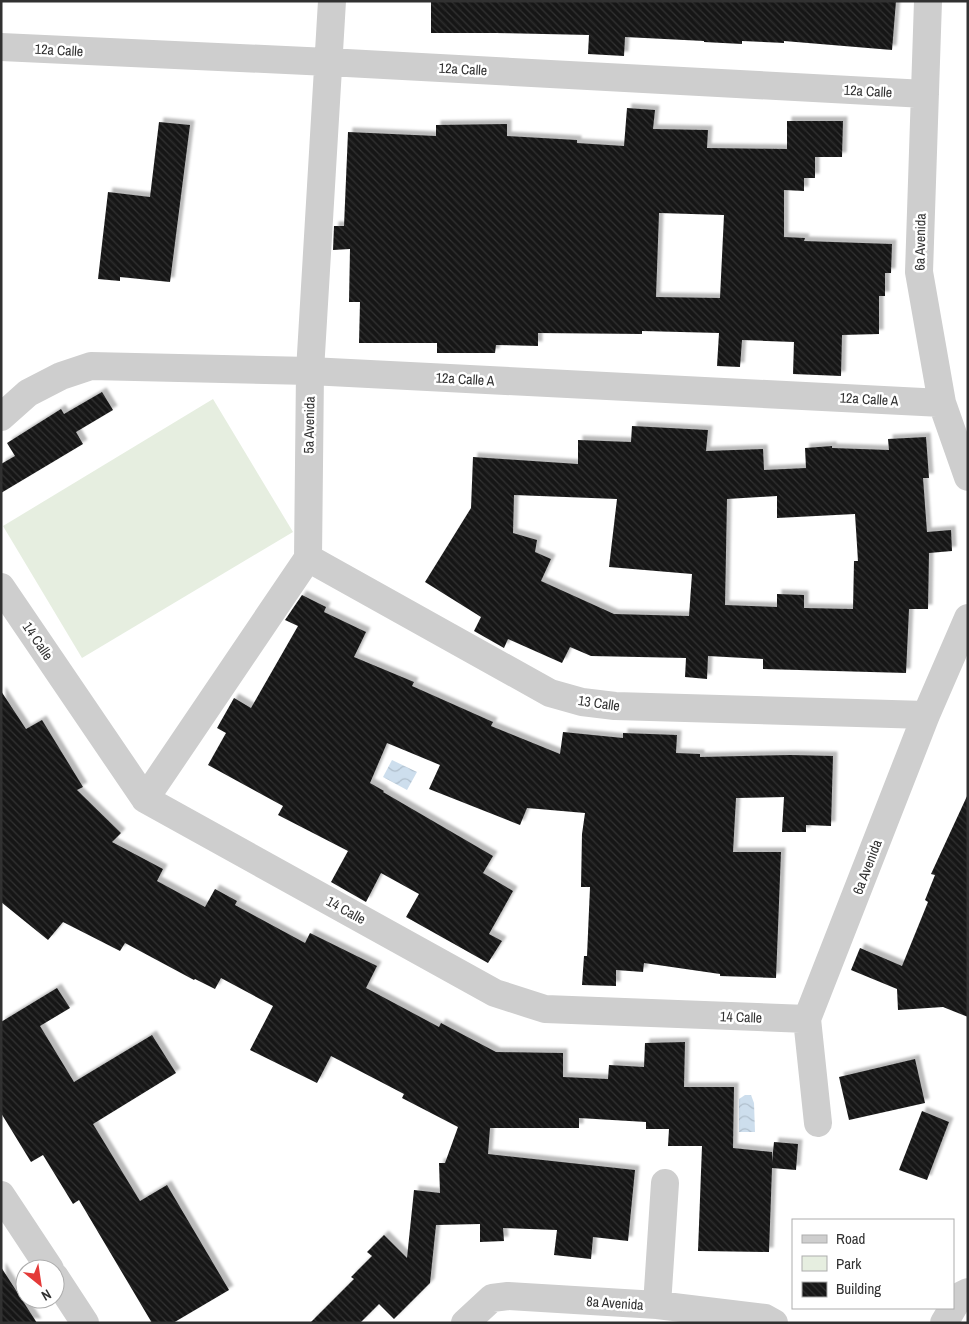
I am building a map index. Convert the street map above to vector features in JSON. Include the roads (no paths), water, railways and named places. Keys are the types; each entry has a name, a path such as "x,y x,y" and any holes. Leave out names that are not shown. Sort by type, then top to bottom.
{"street":[{"name":"5a Avenida","path":"308,558 310,370 332,1"},
{"name":"6a Avenida","path":"928,1 919,272 942,403 968,477"},
{"name":"12a Calle","path":"1,47 328,62 925,94"},
{"name":"12a Calle A","path":"1,416 28,393 61,376 92,366 310,370 942,403"},
{"name":"13 Calle","path":"308,558 550,693 582,702 615,706 926,716"},
{"path":"145,799 308,558"},
{"name":"14 Calle","path":"1,587 145,799 495,993 544,1009 807,1019"},
{"name":"6a Avenida","path":"818,1123 807,1019 926,716 968,618"},
{"path":"657,1305 665,1184"},
{"path":"1,1195 43,1259"},
{"path":"65,1292 85,1323"},
{"path":"954,1306 960,1296 968,1292"},
{"name":"8a Avenida","path":"465,1323 492,1298 508,1296 657,1305 765,1318 774,1323"},
{"path":"944,1323 952,1309"}],"water":[{"path":"392,760 417,772 407,790 383,777"},
{"path":"745,1095 751,1095 754,1103 755,1132 739,1132 739,1099"}]}
